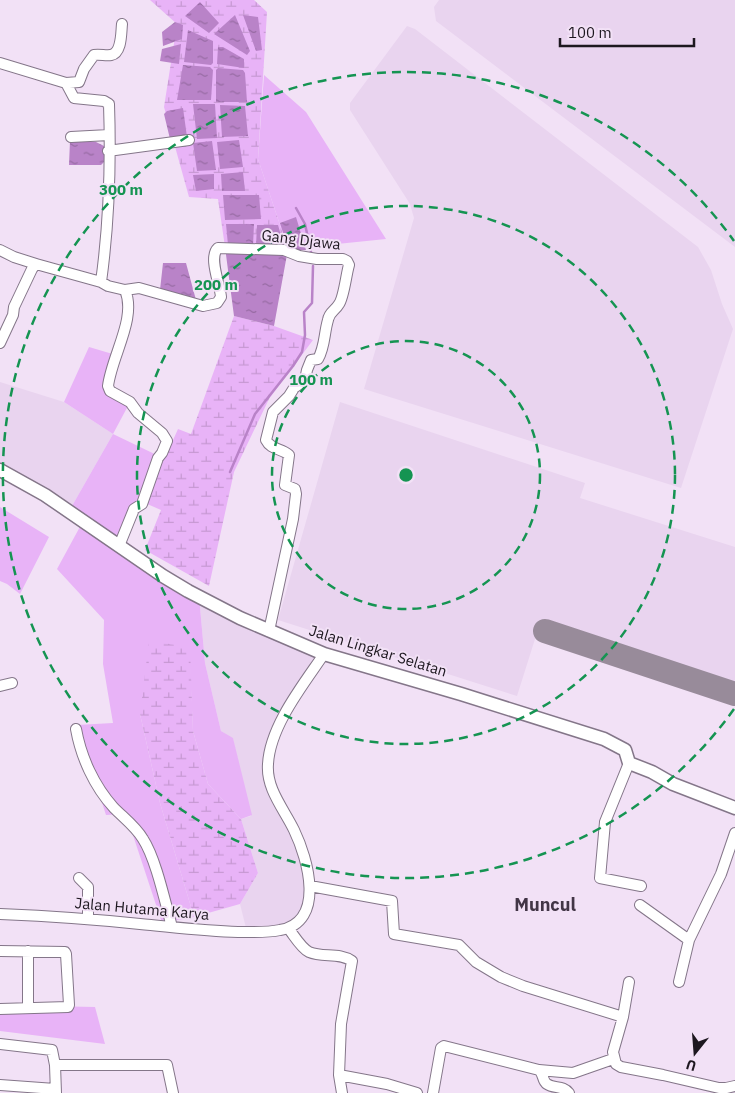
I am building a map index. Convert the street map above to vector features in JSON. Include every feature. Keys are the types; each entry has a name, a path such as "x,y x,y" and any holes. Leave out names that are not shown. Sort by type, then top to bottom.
{"main road":[{"name":"Jalan Lingkar Selatan","path":"0,470 45,495 188,591 240,618 324,654 452,691 604,739 625,750 629,763"},
{"path":"629,763 652,772 673,784 735,808"}],"street":[{"path":"0,63 66,83 79,82 84,69 94,55 116,53 122,24"},
{"path":"66,83 74,98 108,103 105,252 101,282"},
{"path":"71,136 108,136"},
{"path":"108,150 189,140"},
{"name":"Gang Djawa","path":"0,250 14,257 101,282 108,286 125,290 139,288 203,306 218,303 222,297 213,258 218,248 284,250 299,256 318,259 343,259 347,261 349,265 340,304 330,312 320,356 318,359 311,360 306,370 305,380 294,388 289,396 273,412 266,440 273,448 286,452 288,455 285,485 295,489 296,494 293,519 269,631"},
{"path":"0,343 14,307 32,268 36,264"},
{"path":"119,546 134,509 142,504 158,458 167,441 162,432 138,413 130,402 110,391 108,386 115,355 128,317 128,298 125,290"},
{"path":"324,654 302,686 280,725 269,754 268,775 273,791 299,843 310,886 307,911 301,919 285,929 303,947 315,954 341,956 352,961 341,1024 339,1075 342,1093"},
{"path":"0,686 12,684"},
{"path":"76,729 82,758 89,771 113,806 143,838 150,850 172,927"},
{"path":"629,763 605,822 600,878 641,886"},
{"path":"679,982 689,940 721,874 735,833"},
{"path":"79,878 88,887 88,918"},
{"path":"310,886 392,901 394,934 458,945 476,962 501,977 623,1017"},
{"path":"640,905 689,940"},
{"name":"Jalan Hutama Karya","path":"0,914 88,918 231,932 285,929"},
{"path":"0,950 65,952 69,1005 68,1007 0,1009"},
{"path":"28,951 28,1008"},
{"path":"629,982 623,1017 613,1052 616,1064 621,1067 719,1088 735,1086"},
{"path":"0,1044 52,1050 55,1065 56,1091 0,1084"},
{"path":"433,1093 441,1048 444,1046 539,1070 573,1073 614,1059"},
{"path":"55,1065 167,1065 174,1093"},
{"path":"539,1070 542,1072 545,1083 548,1086 561,1087 570,1093"},
{"path":"339,1075 378,1082 417,1093"},
{"path":"691,1093 694,1082"}],"shaded area":[{"path":"439,0 735,0 735,247 436,21 434,7"},
{"path":"407,26 415,29 698,247 711,270 722,304 733,329 681,488 364,389 414,218 410,204 350,110 350,103"},
{"path":"0,382 64,402 113,434 68,513 0,466"},
{"path":"340,402 585,483 580,498 735,547 735,683 541,620 517,696 278,620"},
{"path":"199,596 323,652 276,726 267,773 305,858 309,898 291,930 247,932 240,904 258,873 241,819 251,816 233,739 221,731 205,663"}],"green space":[{"path":"150,0 254,0 267,12 258,159 288,249 225,247 218,199 189,197 164,107 177,24"},
{"path":"264,75 306,112 386,239 288,249 258,159"},
{"path":"234,316 274,326 313,340 269,399 234,472 209,586 145,550 161,510 145,503 178,429 191,434"},
{"path":"89,347 116,355 106,395 129,404 113,434 64,402"},
{"path":"113,434 165,459 145,503 118,545 199,596 205,663 221,731 233,738 252,815 241,819 208,784 193,731 189,647 140,714 160,803 194,917 162,923 126,814 106,815 77,725 113,723 103,664 104,620 57,569 82,523 68,513"},
{"path":"0,507 49,537 20,594 0,581"},
{"path":"149,641 190,647 193,731 208,784 241,819 258,873 240,904 194,917 160,803 140,714"},
{"path":"0,1005 95,1007 105,1044 0,1031"}],"water":[{"path":"200,2 219,23 209,33 185,16"},
{"path":"235,15 250,51 247,55 214,34"},
{"path":"243,15 258,17 262,50 256,51"},
{"path":"175,22 183,25 182,39 163,46 162,32"},
{"path":"188,30 213,41 213,63 211,65 184,62"},
{"path":"181,44 179,64 160,61 162,49"},
{"path":"218,47 223,47 244,59 244,68 217,64"},
{"path":"183,65 210,67 213,70 211,100 177,100"},
{"path":"218,68 243,70 245,73 247,102 216,102 216,70"},
{"path":"193,104 215,104 217,138 197,139"},
{"path":"220,105 245,106 248,136 222,137"},
{"path":"183,108 187,137 170,139 164,114 167,111"},
{"path":"239,140 243,167 220,169 217,142"},
{"path":"70,141 96,142 104,146 104,162 101,165 69,165"},
{"path":"212,141 216,170 197,171 193,143"},
{"path":"243,172 245,191 222,191 221,174"},
{"path":"214,174 214,189 196,191 193,175"},
{"path":"223,195 259,195 261,219 225,220"},
{"path":"296,217 306,250 290,250 288,248 280,223"},
{"path":"226,224 254,224 253,246 228,245"},
{"path":"257,225 278,225 284,246 256,246"},
{"path":"225,247 288,249 274,326 234,316"},
{"path":"163,263 186,263 196,300 160,290"}],"waterway":[{"path":"296,208 305,224 311,252"},
{"path":"230,472 255,414 302,352 305,335 304,312 312,303 313,266"}],"taxiway":[{"path":"545,631 735,694"}],"district":[{"name":"Muncul","path":"545,905"}]}
